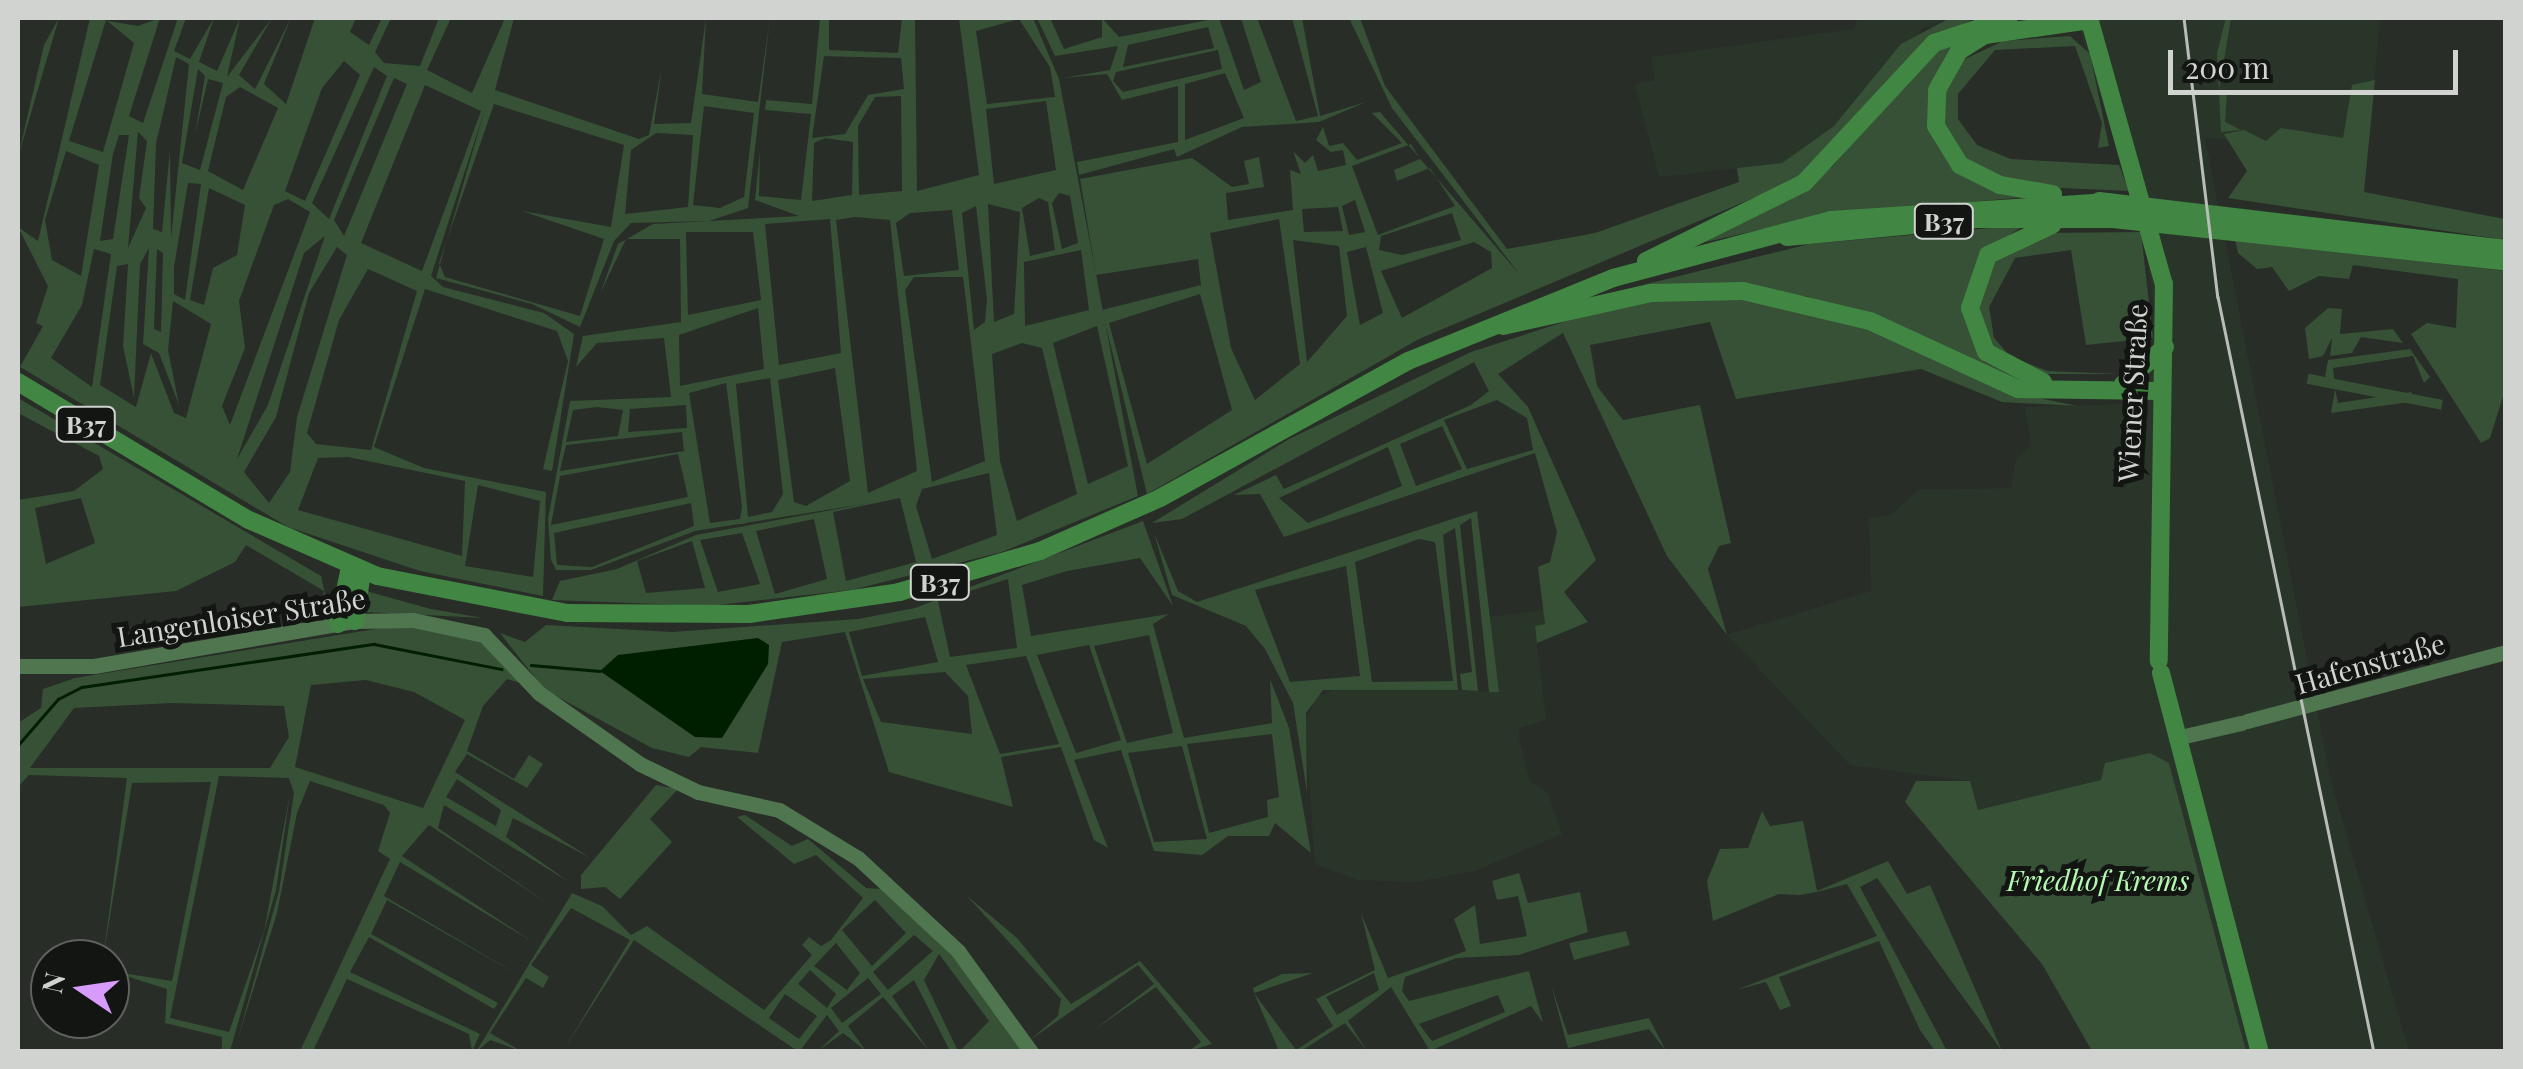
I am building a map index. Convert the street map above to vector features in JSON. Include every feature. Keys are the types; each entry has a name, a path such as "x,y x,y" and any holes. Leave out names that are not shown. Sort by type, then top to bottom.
{"main road":[{"path":"1613,278 1804,183 1852,141 1934,43 2010,18"},
{"path":"2088,18 1973,41 1942,76 1936,126 1950,154 1984,180 2110,210"},
{"name":"Wiener Straße","path":"2088,18 2158,251 2164,346 2160,667 2260,1052"},
{"path":"2110,210 2041,226 2000,244 1980,267 1970,308 1978,339 2008,370 2053,384 2123,384 2161,390"},
{"name":"B37","path":"18,382 314,552 356,569 508,606 723,616 919,588 1122,516 1478,330 1613,278 1776,237 2110,210 2506,248"},
{"name":"B37","path":"2242,220 2506,262"},
{"path":"1478,330 1651,293 1743,291 1852,315 2018,389 2161,390"},
{"path":"2123,384 2164,346"},
{"path":"314,552 346,622"},
{"path":"339,600 356,569"},
{"path":"346,622 356,569"}],"street":[{"name":"Langenloiser Straße","path":"18,666 115,664 346,622 445,623 508,652 533,688 657,773 778,810 858,858 958,952 1031,1052"},
{"name":"Hafenstraße","path":"2176,738 2506,652"}],"shaded area":[{"path":"1858,18 1950,18 1923,28 1834,126 1782,163 1659,177 1635,84 1655,80 1651,57 1854,29"},
{"path":"2077,18 2380,18 2368,152 2205,138 2331,781 2409,1051 2246,1051 2169,763 2106,763 2101,780 1977,810 1969,781 1850,765 1727,635 1871,591 1869,518 1891,515 1918,490 2011,488 2016,459 2031,445 2025,407 2130,404 2148,417 2154,304 2146,250"},
{"path":"1544,610 1546,625 1535,627 1546,720 1519,728 1519,738 1530,781 1548,793 1562,834 1475,871 1415,882 1357,880 1315,864 1305,723 1316,697 1344,686 1499,692 1488,617"},
{"path":"758,638 769,645 768,664 722,738 695,737 600,671 618,655"}],"green space":[{"path":"59,18 18,157 44,45"},
{"path":"90,18 106,21 69,141 103,152 134,43 107,21 138,26 160,18 129,116 143,123 178,18 186,18 174,51 190,59 214,18 199,62 217,71 240,18 227,77 272,18 239,75 255,89 291,18 264,84 286,104 315,18 356,18 350,32 369,45 382,18 391,18 375,52 384,63 420,66 439,18 451,18 427,70 472,93 505,18 514,18 495,90 639,139 649,135 662,67 654,124 691,123 706,18 702,94 758,102 770,18 748,208 709,221 631,223 614,241 580,327 532,304 436,278 440,265 445,277 580,316 604,239 522,211 611,227 624,145 494,104 447,239 485,109 431,276 443,287 544,313 574,334 552,471 543,469 568,361 557,331 425,289 374,447 424,468 546,492 543,596 420,571 288,527 20,367 43,326 36,323 48,286 18,227 38,241","holes":["176,57 189,64 171,238 170,150 162,232 153,229 156,144","344,61 360,75 305,201 285,191 322,88","374,67 387,76 329,219 312,203","198,69 205,76 195,135 208,79 223,83 200,170 182,163","394,78 407,84 344,236 334,220","425,85 481,111 422,271 361,243","240,87 278,108 243,190 208,171 226,97","704,106 754,113 744,197 720,208 693,205","138,132 147,141 139,198 146,208 128,248","656,133 693,135 688,207 625,214 631,150","119,135 129,135 113,239 100,241 113,154","66,151 99,165 81,276 52,260 45,220","188,183 201,184 185,300 174,294 174,267","209,188 245,205 237,255 213,268 204,305 190,300","288,199 310,212 230,425 222,406 245,348 239,301 274,205","325,236 268,405 237,459 304,253","337,247 347,255 297,417 290,472 269,503 244,472 276,417 309,293","149,248 143,344 159,353 179,405 168,350 173,301 211,324 186,418 174,413 151,353 136,407 100,385 117,266 128,264 123,346 134,398 140,264","94,249 111,254 92,387 51,358 82,305","157,249 163,253 161,332 154,329","368,269 417,291 371,450 316,444 307,433 339,320","348,457 465,481 462,556 298,510 318,458","478,485 540,501 533,577 465,566"]},
{"path":"820,18 829,18 829,50 898,53 902,18 915,18 917,191 979,175 959,18 1033,18 1059,79 1138,496 1002,552 852,590 709,606 552,600 560,581 617,569 696,535 870,503 695,531 591,570 556,570 551,560 548,519 570,401 671,397 664,338 597,343 576,367 583,336 681,322 680,239 627,239 653,224 799,216 755,200 760,150 759,196 801,200 811,114 765,110 766,100 812,104","holes":["1019,19 1050,67 1055,97 987,104 976,31","824,56 901,58 904,89 868,95 845,134 812,138","901,96 902,191 859,195 858,126 875,97","1046,101 1056,170 994,184 986,109","825,138 853,142 852,195 812,201 814,143","1059,193 1070,196 1078,243 1062,249 1052,203","1039,198 1048,202 1055,250 1030,256 1022,208","988,204 1020,212 1014,314 994,322","976,206 987,299 985,322 974,330 962,213","952,210 959,270 904,276 896,223 910,213","830,219 841,353 779,365 765,224","836,220 890,220 917,471 868,493","686,232 753,232 761,300 688,315","1081,250 1089,310 1025,326 1024,262","914,277 963,277 985,461 932,482 905,290","758,308 764,369 680,386 679,335","1097,326 1128,466 1088,484 1053,343","1022,343 1042,348 1077,494 1017,521 1000,461 992,354","835,368 850,481 806,506 794,502 778,380","770,378 783,494 772,512 748,517 736,384","726,383 742,507 740,519 710,523 689,393","686,405 687,428 628,432 630,409","573,410 623,410 618,436 566,442","682,432 684,451 560,471 566,445","678,454 688,497 551,525 560,476","989,473 997,535 932,559 916,506 922,489","900,498 916,562 846,581 833,512","691,503 694,526 592,567 557,565 554,533","814,519 827,579 775,594 756,531","742,533 760,584 718,592 700,540","692,541 705,588 646,593 637,561"]},
{"path":"1037,18 1050,18 1064,49 1102,37 1102,18 1119,37 1219,18 1244,90 1261,82 1241,18 1257,18 1296,121 1318,116 1292,18 1302,18 1320,116 1366,102 1319,122 1242,127 1177,157 1174,149 1079,175 1077,162 1178,142 1178,86 1122,100 1107,74 1063,78 1110,70 1118,46 1055,56","holes":["1208,27 1214,48 1123,67 1128,45","1218,50 1222,69 1123,92 1113,81 1116,72","1225,73 1244,118 1185,140 1185,84"]},
{"path":"1349,18 1360,18 1385,86 1507,249 1595,233 1739,182 1737,168 1782,163 1834,126 1901,44 1950,18 1976,18 1930,39 1801,178 1419,339 1147,494 1102,310 1201,285 1198,259 1096,275 1080,179 1192,158 1232,187 1249,184 1244,161 1259,157 1264,187 1226,193 1228,220 1293,210 1290,170 1301,174 1293,151 1305,163 1313,155 1318,171 1346,165 1343,150 1331,152 1316,140 1323,127 1329,146 1343,143 1357,160 1402,143 1372,113 1380,112 1408,145 1352,166 1378,235 1455,206 1436,177 1520,275 1392,108","holes":["1355,200 1365,232 1349,235 1342,206","1338,207 1343,231 1304,232 1302,209","1452,213 1461,240 1402,255 1379,250 1381,236","1279,219 1300,364 1255,400 1231,348 1210,233","1293,240 1339,246 1347,316 1307,362","1474,242 1491,252 1492,268 1402,318 1381,271","1366,247 1383,313 1360,325 1347,252","1200,294 1232,410 1147,464 1109,323"]},
{"path":"2226,18 2231,18 2219,90 2227,91 2225,122 2241,130 2221,132 2217,53"},
{"path":"2071,19 1954,46 1930,88 1936,143 2027,197 1830,214 1692,245 1832,167 1936,47 2016,21"},
{"path":"2070,36 2090,54 2109,146 2098,148 2102,123 2075,46 1995,50 1958,94 1958,119 1977,145 2011,159 2119,165 2129,191 2039,187 1974,169 1942,125 1944,92 1965,59 2003,41"},
{"path":"2375,80 2364,192 2505,219 2505,240 2228,198 2247,171 2224,134 2244,130 2266,141 2281,128 2343,138 2352,85"},
{"path":"1420,159 1429,169 1397,181 1394,170"},
{"path":"2025,225 1983,252 1964,309 1981,355 2034,388 1806,296 1606,294 1809,244"},
{"path":"2141,232 2153,338 2086,345 2071,250 2015,258 1989,307 1994,338 2011,357 2048,371 2121,374 2037,374 1992,348 1977,308 1993,259 2042,233"},
{"path":"2235,239 2505,271 2505,390 2490,438 2481,443 2411,334 2427,323 2456,328 2458,279 2353,265 2349,279 2319,276 2289,291 2272,267 2257,269 2238,253"},
{"path":"626,240 600,294 618,244"},
{"path":"1743,296 1833,313 2033,397 2078,406 2002,402 1921,369 1736,399 1710,322 1590,345 1597,386 1623,420 1700,405 1731,543 1719,546 1708,569 1727,635 1667,556 1563,333 1498,374 1528,407 1596,560 1564,592 1588,622 1537,643 1535,626 1545,624 1538,567 1550,562 1557,532 1535,453 1284,537 1260,494 1234,495 1276,475 1284,489 1471,405 1489,391 1474,362 1182,519 1152,523 1289,439 1471,352 1625,302","holes":["1497,400 1527,418 1533,450 1467,469 1444,420","1442,426 1462,469 1416,486 1400,444","1388,447 1402,486 1308,523 1279,498"]},
{"path":"2328,308 2342,309 2340,334 2393,329 2403,343 2361,337 2352,353 2330,356 2332,338 2323,356 2309,359 2305,328"},
{"path":"2410,349 2430,377 2424,383 2413,356 2333,368 2335,386 2325,376 2328,360"},
{"path":"2309,374 2443,400 2441,410 2307,384"},
{"path":"2335,389 2338,403 2411,392 2417,401 2331,413"},
{"path":"18,398 321,576 329,612 289,624 319,612 324,591 246,545 235,562 176,591 18,607 18,500 74,491 103,469 99,456 18,413","holes":["81,498 95,543 46,564 35,508"]},
{"path":"1477,511 1499,692 1489,692 1471,518 1460,525 1478,691 1462,690 1460,674 1472,672 1455,528 1443,535 1458,690 1323,690 1306,713 1307,792 1293,703 1265,649 1246,626 1172,595 1154,533 1178,591 1197,602","holes":["1419,539 1435,542 1453,681 1372,682 1355,562","1346,566 1360,676 1290,682 1255,590"]},
{"path":"1143,521 1173,606 1140,558 1067,571 1022,585 1031,636 1169,614 1153,624 1184,738 1272,723 1270,679 1289,728 1311,853 1275,823 1269,836 1228,836 1202,855 1154,851 1121,750 1074,760 1108,848 1094,840 1061,747 1001,757 1013,807 889,772 845,632 782,642 758,753 701,747 689,757 652,748 545,690 500,633 525,642 546,625 672,632 858,619 915,608","holes":["1008,579 1017,648 950,657 938,601","925,617 938,662 862,676 849,632","1149,635 1173,733 1127,743 1094,646","1089,645 1121,740 1076,753 1037,655","1026,656 1059,744 1000,754 966,665","945,672 968,696 972,734 881,722 863,679","1272,734 1279,797 1267,800 1268,817 1209,833 1187,744","1182,746 1207,839 1154,842 1128,753"]},
{"path":"366,591 431,609 483,618 366,612"},
{"path":"400,625 477,636 520,683 507,679 483,706 467,751 514,779 529,755 543,764 527,788 467,754 455,772 589,857 513,818 506,837 569,882 444,805 438,828 553,907 429,825 402,856 533,942 400,862 384,896 515,973 387,900 371,934 498,1003 494,1009 369,937 350,972 480,1034 472,1051 469,1034 347,979 313,1051 300,1051 390,859 378,851 390,813 384,805 310,781 297,813 277,913 236,1045 279,891 294,793 289,778 219,776 170,1018 229,1032 264,931 290,794 276,890 230,1051 222,1051 222,1037 165,1023 167,989 130,977 130,974 172,981 211,782 132,783 106,939 127,778 29,775 18,787 18,723 41,708 43,689 75,678","holes":["366,680 414,692 465,720 423,808 295,767 311,685","172,703 284,706 289,737 270,768 30,768 74,708","457,779 501,810 496,826 446,797"]},
{"name":"Friedhof Krems","path":"2150,753 2169,763 2246,1051 2092,1051 2042,964 1905,802 1916,781 1970,781 1978,810 2101,780 2105,763"},
{"path":"656,785 678,789 650,819 672,842 620,899 605,887 581,889 581,875"},
{"path":"1762,811 1770,826 1803,821 1817,891 1888,861 1907,894 1930,885 2002,1051 1877,878 1860,887 1947,1051 1935,1051 1920,1030 1879,941 1779,977 1791,1006 1780,1010 1766,982 1736,990 1877,936 1847,884 1800,895 1779,894 1713,921 1707,881 1720,849 1748,848"},
{"path":"745,815 792,846 808,839 866,888 882,889 957,956 1025,1051 960,1051 989,1021 939,954 924,980 958,1051 950,1051 914,980 892,996 929,1051 883,997 848,1026 866,1051 843,1033 818,1051 839,1031 827,1015 799,1052 634,940 563,1051 630,940 571,908 531,965 549,977 543,988 526,978 490,1033 521,1051 490,1040 476,1052 572,893 602,906 631,935 647,926 764,1010 812,955 802,945 809,937 821,946 831,940 863,898 816,855 794,864 737,817","holes":["875,900 906,933 872,966 842,930","914,935 933,951 888,990 873,972","836,943 860,973 847,990 814,966","810,970 836,994 827,1008 798,984","868,978 881,994 842,1023 831,1008","785,994 817,1016 799,1039 769,1018"]},
{"path":"1519,873 1528,903 1580,892 1588,932 1519,955 1457,958 1405,977 1402,991 1409,1001 1529,971 1543,1023 1531,1006 1430,1051 1391,987 1348,1021 1367,1051 1345,1023 1301,1051 1279,1051 1254,993 1296,1050 1333,1026 1316,999 1375,970 1361,913 1388,978 1466,951 1454,919 1475,905 1480,944 1527,936 1518,896 1497,900 1492,881","holes":["1374,973 1379,990 1337,1015 1326,997","1498,995 1505,1012 1432,1041 1419,1024"]},
{"path":"966,895 1017,938 1071,1004 1140,961 1212,1044 1189,1051 1201,1042 1156,987 1094,1030 1154,984 1138,965 1030,1040 1058,1016 1061,999"},
{"path":"1626,931 1630,945 1574,960 1569,943"},
{"path":"1313,973 1254,993 1253,988 1282,974"},
{"path":"1551,985 1568,1035 1649,1018 1666,1051 1649,1029 1568,1048"}],"waterway":[{"path":"18,745 58,699 82,687 374,644 502,669"},
{"path":"531,665 600,671"}],"railway":[{"path":"2184,18 2218,297 2374,1052"}]}
